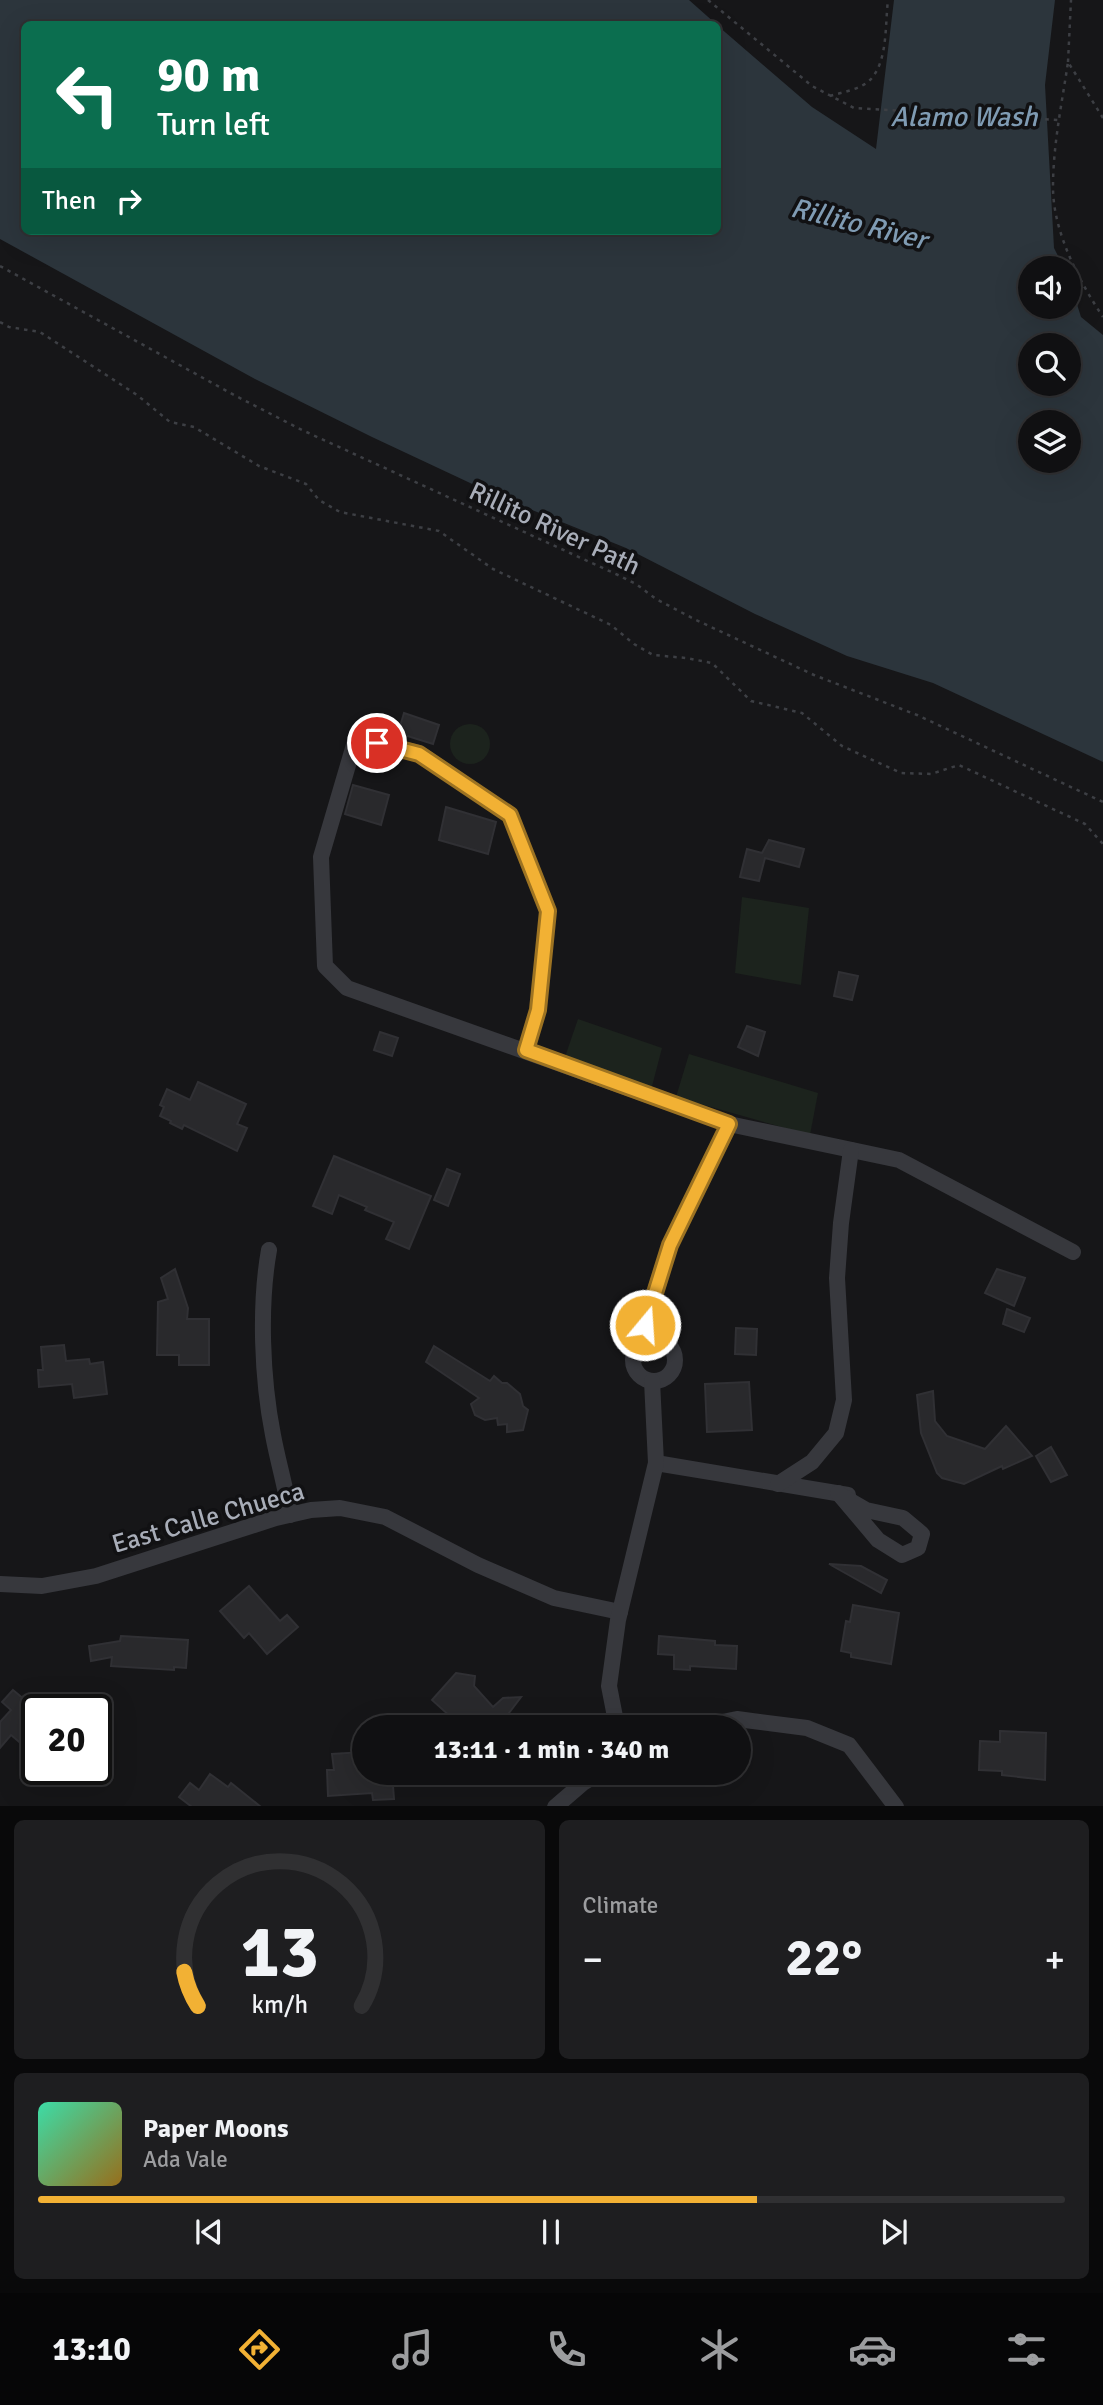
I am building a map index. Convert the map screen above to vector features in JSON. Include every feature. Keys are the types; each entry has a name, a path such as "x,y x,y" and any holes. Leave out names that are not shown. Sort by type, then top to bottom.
{"street":[{"path":"526,1050 538,1010 548,911 510,815 419,754 356,738 321,857 325,966 347,988 729,1124 899,1160 1073,1252"},
{"path":"647,1339 645,1325 670,1245 729,1124"},
{"path":"778,1484 812,1462 836,1433 844,1399 837,1278 851,1150"},
{"path":"269,1250 264,1281 266,1390 290,1515"},
{"path":"647,1339 660,1339 671,1348 674,1367 665,1378 652,1381 638,1375 632,1362 636,1348 647,1339"},
{"path":"615,1715 609,1686 620,1612 656,1463 652,1381"},
{"path":"656,1463 864,1498"},
{"path":"839,1494 866,1510 903,1518 922,1534 918,1548 902,1555 878,1540 839,1494"},
{"name":"East Calle Chueca","path":"0,1584 42,1586 96,1576 290,1515 340,1508 385,1517 478,1565 554,1598 620,1612"},
{"path":"751,1721 807,1727 849,1745 896,1806"},
{"path":"556,1806 581,1785"}],"path":[{"path":"708,0 811,86 854,108 1059,120"},
{"path":"830,96 870,81 878,67 888,0"},
{"path":"1071,0 1068,62 1053,188 1062,236 1080,282 1103,317"},
{"path":"1068,62 1103,118"},
{"name":"Rillito River Path","path":"0,267 302,430 618,575 686,614 803,669 896,705 1103,802"},
{"path":"0,323 40,332 137,395 170,422 194,426 259,466 306,484 319,500 340,512 439,531 493,569 611,625 653,655 712,663 751,701 802,713 842,746 901,773 932,774 959,765 1085,824 1103,844"}],"shaded area":[{"path":"470,724 478,725 484,730 489,736 489,752 484,758 478,763 470,764 462,763 456,758 451,752 450,744 451,736 456,730 462,725"},
{"path":"742,897 809,908 801,985 735,973"},
{"path":"578,1019 662,1048 651,1090 565,1057"},
{"path":"689,1054 818,1093 810,1135 676,1097"}],"water":[{"path":"0,0 689,0 713,21 21,21 21,235 721,235 721,29 812,107 876,149 894,0 1055,0 1045,85 1054,248 1058,256 1018,256 1018,319 1081,317 1103,335 1103,762 933,683 847,656 755,614 626,548 500,497 255,379 0,239"}],"building":[{"path":"404,713 439,725 433,744 398,733"},
{"path":"353,785 389,795 381,825 345,814"},
{"path":"446,807 496,822 488,854 439,840"},
{"path":"769,840 804,849 799,867 765,858 759,881 740,877 747,849 762,853"},
{"path":"839,972 858,976 852,1000 834,996"},
{"path":"747,1026 765,1032 758,1056 738,1047"},
{"path":"380,1032 398,1038 392,1056 374,1050"},
{"path":"198,1082 246,1104 237,1124 247,1128 237,1151 184,1125 182,1129 160,1116 164,1107 160,1105 167,1089 190,1100"},
{"path":"334,1156 431,1196 409,1249 386,1239 394,1222 365,1210 367,1207 339,1195 332,1214 313,1206"},
{"path":"447,1169 460,1174 448,1206 434,1200"},
{"path":"175,1269 188,1308 187,1319 209,1319 209,1365 179,1365 179,1355 157,1355 158,1302 168,1299 161,1278"},
{"path":"997,1269 1025,1278 1014,1306 985,1293"},
{"path":"1007,1309 1030,1318 1024,1332 1003,1324"},
{"path":"736,1328 757,1329 756,1355 735,1354"},
{"path":"64,1345 66,1361 89,1359 90,1364 103,1362 107,1394 74,1398 72,1384 39,1387 38,1370 43,1370 41,1347"},
{"path":"434,1346 490,1381 494,1376 502,1383 507,1383 520,1394 523,1406 528,1410 523,1430 507,1432 507,1424 498,1425 497,1418 485,1420 475,1415 471,1404 479,1398 426,1362"},
{"path":"749,1382 752,1430 707,1432 705,1384"},
{"path":"933,1391 935,1421 947,1436 985,1449 1006,1426 1032,1456 1003,1469 1002,1466 964,1484 942,1478 937,1473 921,1433 917,1395"},
{"path":"1051,1447 1067,1475 1051,1482 1036,1456"},
{"path":"829,1564 861,1566 887,1580 881,1593"},
{"path":"249,1586 280,1621 287,1615 298,1627 267,1654 249,1633 244,1638 220,1611"},
{"path":"853,1605 899,1613 891,1664 851,1657 851,1653 841,1651 846,1621 850,1622"},
{"path":"121,1636 188,1640 186,1668 174,1667 174,1670 111,1666 112,1657 91,1661 89,1646 120,1641"},
{"path":"659,1636 715,1641 715,1645 737,1646 736,1669 690,1666 690,1670 674,1669 674,1655 658,1654"},
{"path":"456,1673 475,1676 474,1686 493,1707 503,1698 521,1697 509,1713 512,1715 449,1715 432,1700"},
{"path":"13,1690 21,1697 21,1743 11,1735 0,1748 0,1722 11,1710 2,1702"},
{"path":"1000,1731 1046,1733 1045,1780 1002,1775 1002,1771 979,1770 980,1741 1000,1742"},
{"path":"352,1753 352,1785 393,1785 394,1799 373,1800 372,1793 328,1796 327,1770 334,1770 332,1754"},
{"path":"210,1774 228,1787 231,1783 260,1806 191,1806 179,1797 190,1783 199,1790"}],"route":[{"path":"377,743 419,754 510,815 548,911 538,1010 526,1050 729,1124 670,1245 645,1325"}],"water label":[{"name":"Alamo Wash","path":"964,116"},
{"name":"Rillito River","path":"859,223"}]}
